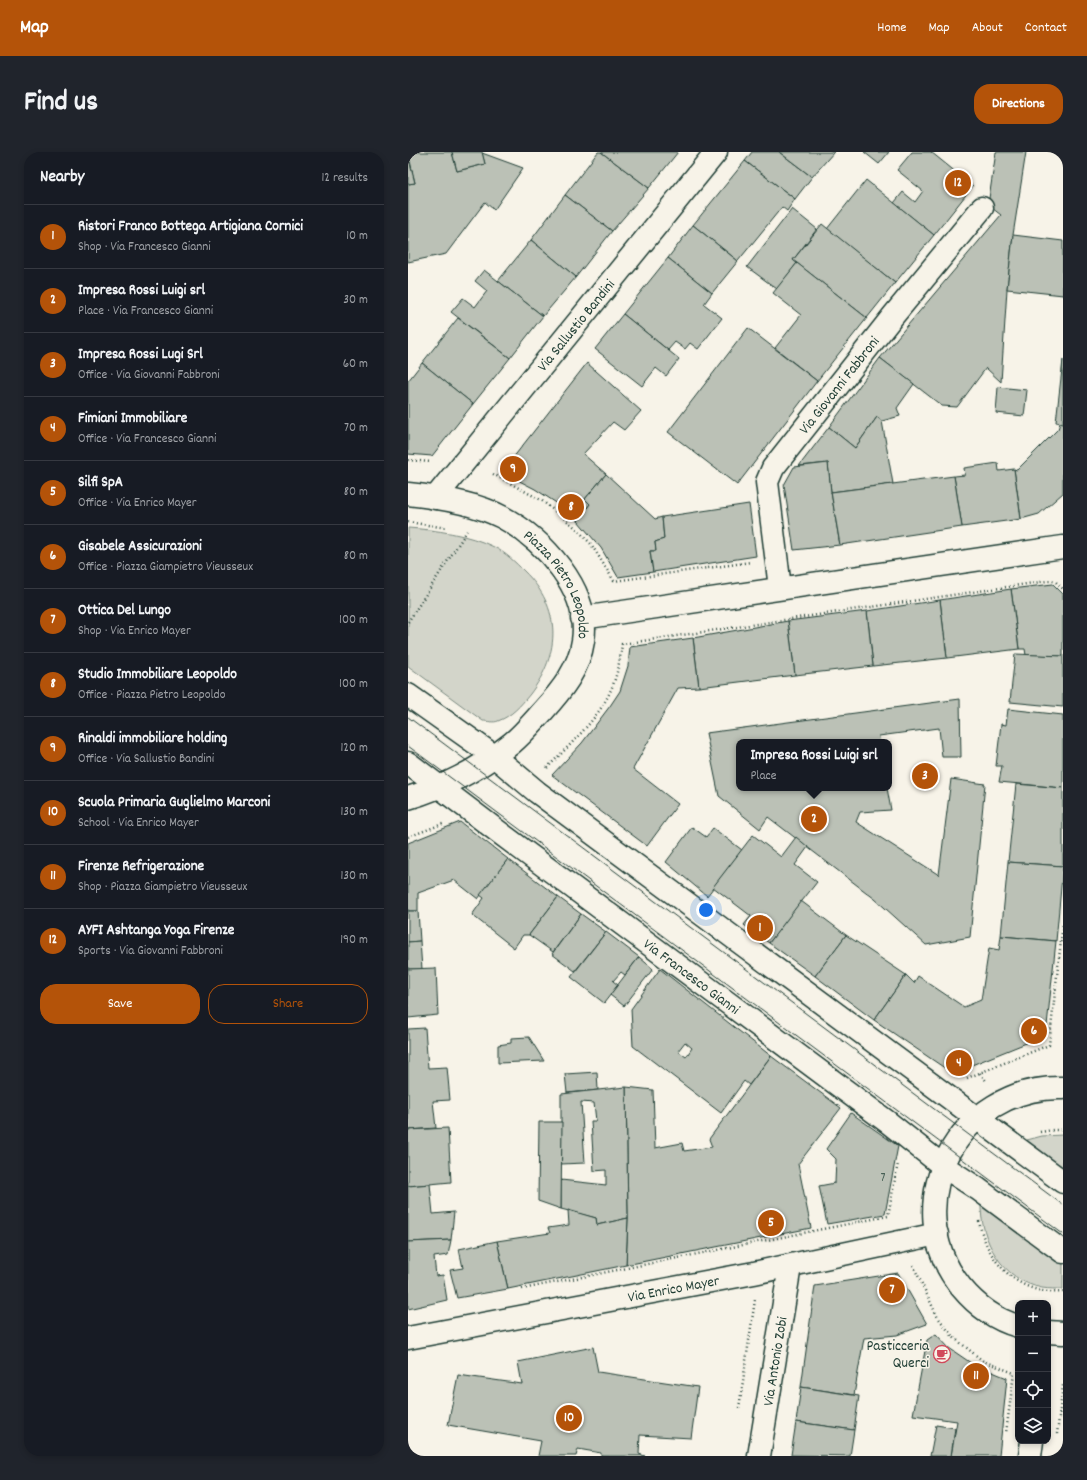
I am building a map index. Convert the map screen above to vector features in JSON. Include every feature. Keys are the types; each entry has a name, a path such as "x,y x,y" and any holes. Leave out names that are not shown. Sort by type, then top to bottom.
{"street":[{"name":"Via Sallustio Bandini","path":"435,498 716,152"},
{"name":"Via Giovanni Fabbroni","path":"780,588 767,482 773,468 893,316 982,208"},
{"name":"Piazza Pietro Leopoldo","path":"408,494 469,505 500,516 528,534 550,556 570,581 579,603 582,618 583,640 576,666 571,676 529,726 512,743 477,767 439,787 408,798"},
{"path":"582,618 1063,547"},
{"path":"408,695 494,756 537,792 1063,1182"},
{"path":"408,763 439,787"},
{"name":"Via Francesco Gianni","path":"439,787 889,1123 943,1166 978,1189 1063,1252"},
{"path":"1015,1325 1006,1322 988,1312 967,1294 949,1267 941,1250 935,1219 935,1202 938,1184 943,1166 950,1150 977,1118 1003,1101 1022,1093 1039,1089 1063,1088"},
{"name":"Via Enrico Mayer","path":"408,1338 790,1266 937,1234"},
{"name":"Via Antonio Zobi","path":"759,1456 790,1266"},
{"path":"1051,1332 1063,1333"},
{"path":"1030,1456 1032,1444"}],"path":[{"path":"408,460 431,462"},
{"path":"493,474 540,500 576,528 591,544 614,581 753,561"},
{"path":"408,522 453,529"},
{"path":"408,622 467,531 460,530"},
{"path":"545,770 585,728 602,706 610,691 619,667 622,644 1047,580 1055,581 1063,589"},
{"path":"408,837 443,824"},
{"path":"966,1078 1049,1046 1063,923"},
{"path":"1037,1132 1063,1130"},
{"path":"518,1289 888,1216 899,1157"},
{"path":"978,1215 982,1237 986,1247 1007,1273 1016,1280 1030,1287 1043,1291 1063,1292"},
{"path":"907,1265 912,1264 937,1316 953,1337 983,1361 1014,1373 1006,1433"},
{"path":"739,1409 755,1300"},
{"path":"1057,1440 1063,1385"}],"shaded area":[{"path":"408,528 441,531 463,536 498,549 524,571 536,585 545,600 551,615 553,631 552,647 547,663 530,694 516,710 503,719 496,722 483,721 408,666"},
{"path":"1063,1135 1063,1167 1027,1140 1042,1136"},
{"path":"981,1203 1063,1263 1063,1289 1042,1288 1028,1284 1015,1277 1005,1267 989,1244 984,1231"}],"building":[{"path":"408,152 452,152 457,171 485,164 482,153 523,168 494,210 485,202 446,254 408,262 408,184 415,183"},
{"path":"452,152 482,152 485,164 457,171"},
{"path":"598,152 601,152 649,188 612,231 565,195"},
{"path":"601,152 678,152 649,188"},
{"path":"752,152 779,152 812,177 795,199 745,161"},
{"path":"779,152 834,152 812,177"},
{"path":"864,152 889,152 879,164"},
{"path":"912,152 931,152 973,186 934,235 894,203 903,192 915,202 923,191 897,170"},
{"path":"996,152 1026,152 1013,235 1007,289 1001,382 986,368 957,407 942,406 880,358 1001,215 988,205"},
{"path":"408,156 415,183 408,184"},
{"path":"745,161 795,199 787,211 782,207 738,261 693,225"},
{"path":"866,180 934,235 895,283 827,229"},
{"path":"565,195 612,231 576,277 531,240"},
{"path":"792,209 817,229 793,260 797,263 777,289 747,267"},
{"path":"822,224 895,283 867,318 793,260"},
{"path":"693,225 738,261 712,293 668,258"},
{"path":"1013,235 1063,241 1063,295 1007,289"},
{"path":"531,240 576,277 543,316 498,281"},
{"path":"668,258 712,293 704,304 722,318 698,349 690,343 685,349 675,342 668,350 623,314"},
{"path":"797,263 867,318 817,381 775,348 801,315 773,293"},
{"path":"484,270 543,316 510,358 451,312 463,298 475,307 487,291 475,281"},
{"path":"623,314 679,359 666,376 656,368 642,386 595,349"},
{"path":"458,318 510,358 473,404 422,363"},
{"path":"748,328 817,381 737,485 668,432"},
{"path":"880,358 914,384 897,408 900,416 882,421 877,417 855,448 829,427"},
{"path":"1063,360 1063,423 1056,422"},
{"path":"422,363 473,404 432,456 408,454 408,381"},
{"path":"587,363 641,411 624,430 613,422 583,454 606,474 585,499 590,504 578,521 561,506 535,489 502,472"},
{"path":"998,387 1027,390 1024,416 996,413"},
{"path":"877,417 882,421 893,484 831,492 828,463 799,466 829,427 855,448"},
{"path":"1060,423 1063,423 1063,493 1039,514 1021,519 1014,469 1017,470 1058,429"},
{"path":"828,463 831,492 840,545 794,550 784,485 794,467"},
{"path":"998,463 999,471 1014,469 1021,519 962,527 954,476 965,475 964,468"},
{"path":"606,474 655,519 662,517 664,539 655,542 656,551 650,551 653,572 618,577 601,548 578,521 590,504 585,499"},
{"path":"954,476 962,527 840,545 831,492"},
{"path":"749,504 756,556 653,572 650,551 656,551 655,542 664,539 662,517"},
{"path":"1053,584 1063,594 1063,656 1026,655 1025,649 1019,649 1011,589"},
{"path":"1011,589 1019,649 947,658 940,600"},
{"path":"940,600 947,658 873,666 867,611"},
{"path":"867,611 873,666 795,675 788,621"},
{"path":"788,621 795,675 699,687 693,638"},
{"path":"693,638 699,687 678,688 633,769 678,804 647,846 552,775 582,743 620,691 628,666 630,647"},
{"path":"1015,654 1063,656 1063,707 1010,702"},
{"path":"960,699 961,757 942,757 939,728 879,736 880,739 736,739 736,791 888,791 891,810 860,812 856,822 939,875 951,779 985,784 970,937 926,945 875,899 768,817 760,829 719,796 706,733"},
{"path":"1008,709 1063,715 1063,788 999,782 1002,766 996,766 1001,724 1006,725"},
{"path":"1016,784 1063,788 1063,866 1008,862"},
{"path":"460,822 508,859 478,899 454,880 418,893 418,911 408,911 408,843"},
{"path":"692,827 706,837 713,828 742,850 707,896 666,862"},
{"path":"753,835 781,857 796,837 808,847 795,865 817,882 769,943 744,925 751,916 713,887"},
{"path":"508,859 558,897 529,935 523,935 514,948 472,915 484,898 480,895"},
{"path":"1008,862 1063,866 1056,941 1001,936"},
{"path":"558,897 581,914 553,952 529,935"},
{"path":"801,901 846,935 815,976 769,943"},
{"path":"408,911 418,911 420,941 408,942"},
{"path":"581,914 606,932 575,971 552,954"},
{"path":"606,932 639,957 625,975 621,972 613,981 618,985 604,1003 571,977"},
{"path":"846,935 906,975 874,1020 815,976"},
{"path":"1001,936 1056,941 1046,1035 952,1073 874,1020 906,975 914,983 918,976 964,1007 981,1000 989,948 999,950"},
{"path":"420,941 422,969 408,969 408,942"},
{"path":"639,957 653,969 624,1006 610,995"},
{"path":"436,968 438,1015 408,1018 408,969"},
{"path":"660,969 771,1056 749,1085 744,1081 721,1113 633,1046 631,1009","holes":["685,1042 692,1048 686,1057 678,1051"]},
{"path":"425,1028 428,1068 447,1067 450,1100 433,1101 436,1128 408,1130 408,1029"},
{"path":"529,1037 544,1061 498,1063 498,1045 511,1043 511,1038"},
{"path":"771,1056 841,1108 798,1164 811,1228 626,1265 628,1218 626,1087 653,1090 655,1148 682,1143 684,1151 712,1147 709,1139"},
{"path":"597,1072 598,1090 567,1093 565,1074"},
{"path":"626,1087 628,1218 597,1225 596,1218 561,1209 561,1180 606,1185 606,1170 594,1171 591,1121 596,1121 594,1103 581,1102 585,1163 561,1164 561,1094"},
{"path":"851,1113 898,1146 885,1214 827,1224 819,1186 835,1183 836,1159 826,1149"},
{"path":"539,1122 562,1122 561,1209 538,1201"},
{"path":"448,1128 451,1182 408,1186 408,1130"},
{"path":"430,1184 433,1214 454,1212 451,1240 408,1242 408,1186"},
{"path":"568,1210 596,1218 597,1225 628,1218 626,1265 508,1289 497,1241 550,1233 548,1228 569,1225"},
{"path":"451,1240 448,1255 434,1257 436,1276 443,1275 447,1300 408,1309 408,1242"},
{"path":"497,1241 508,1289 457,1298 450,1270 463,1268 459,1249"},
{"path":"898,1273 927,1324 897,1335 864,1338 854,1395 801,1387 815,1286"},
{"path":"936,1334 949,1348 971,1363 1007,1378 999,1456 951,1456 957,1421 913,1415 927,1340"},
{"path":"593,1347 598,1372 698,1387 691,1438 640,1435 639,1454 645,1456 601,1456 601,1453 578,1449 576,1456 538,1456 541,1441 448,1425 458,1375 522,1384 518,1362"},
{"path":"801,1387 859,1396 854,1430 796,1422"},
{"path":"796,1422 854,1430 850,1456 791,1455"},
{"path":"936,1425 955,1428 951,1456 930,1456"}],"tram line":[{"path":"408,717 1063,1205"},
{"path":"408,746 1063,1234"}],"place":[{"name":"AYFI Ashtanga Yoga Firenze","path":"958,183"},
{"name":"Rinaldi immobiliare holding","path":"513,469"},
{"name":"Studio Immobiliare Leopoldo","path":"571,507"},
{"name":"Impresa Rossi Lugi Srl","path":"925,776"},
{"name":"Impresa Rossi Luigi srl","path":"814,819"},
{"name":"Ristori Franco Bottega Artigiana Cornici","path":"760,928"},
{"name":"Gisabele Assicurazioni","path":"1034,1031"},
{"name":"Fimiani Immobiliare","path":"959,1063"},
{"name":"Silfi SpA","path":"771,1223"},
{"name":"Ottica Del Lungo","path":"892,1290"},
{"name":"Pasticceria Querci","path":"942,1354"},
{"name":"Firenze Refrigerazione","path":"976,1376"},
{"name":"Scuola Primaria Guglielmo Marconi","path":"569,1418"}]}
